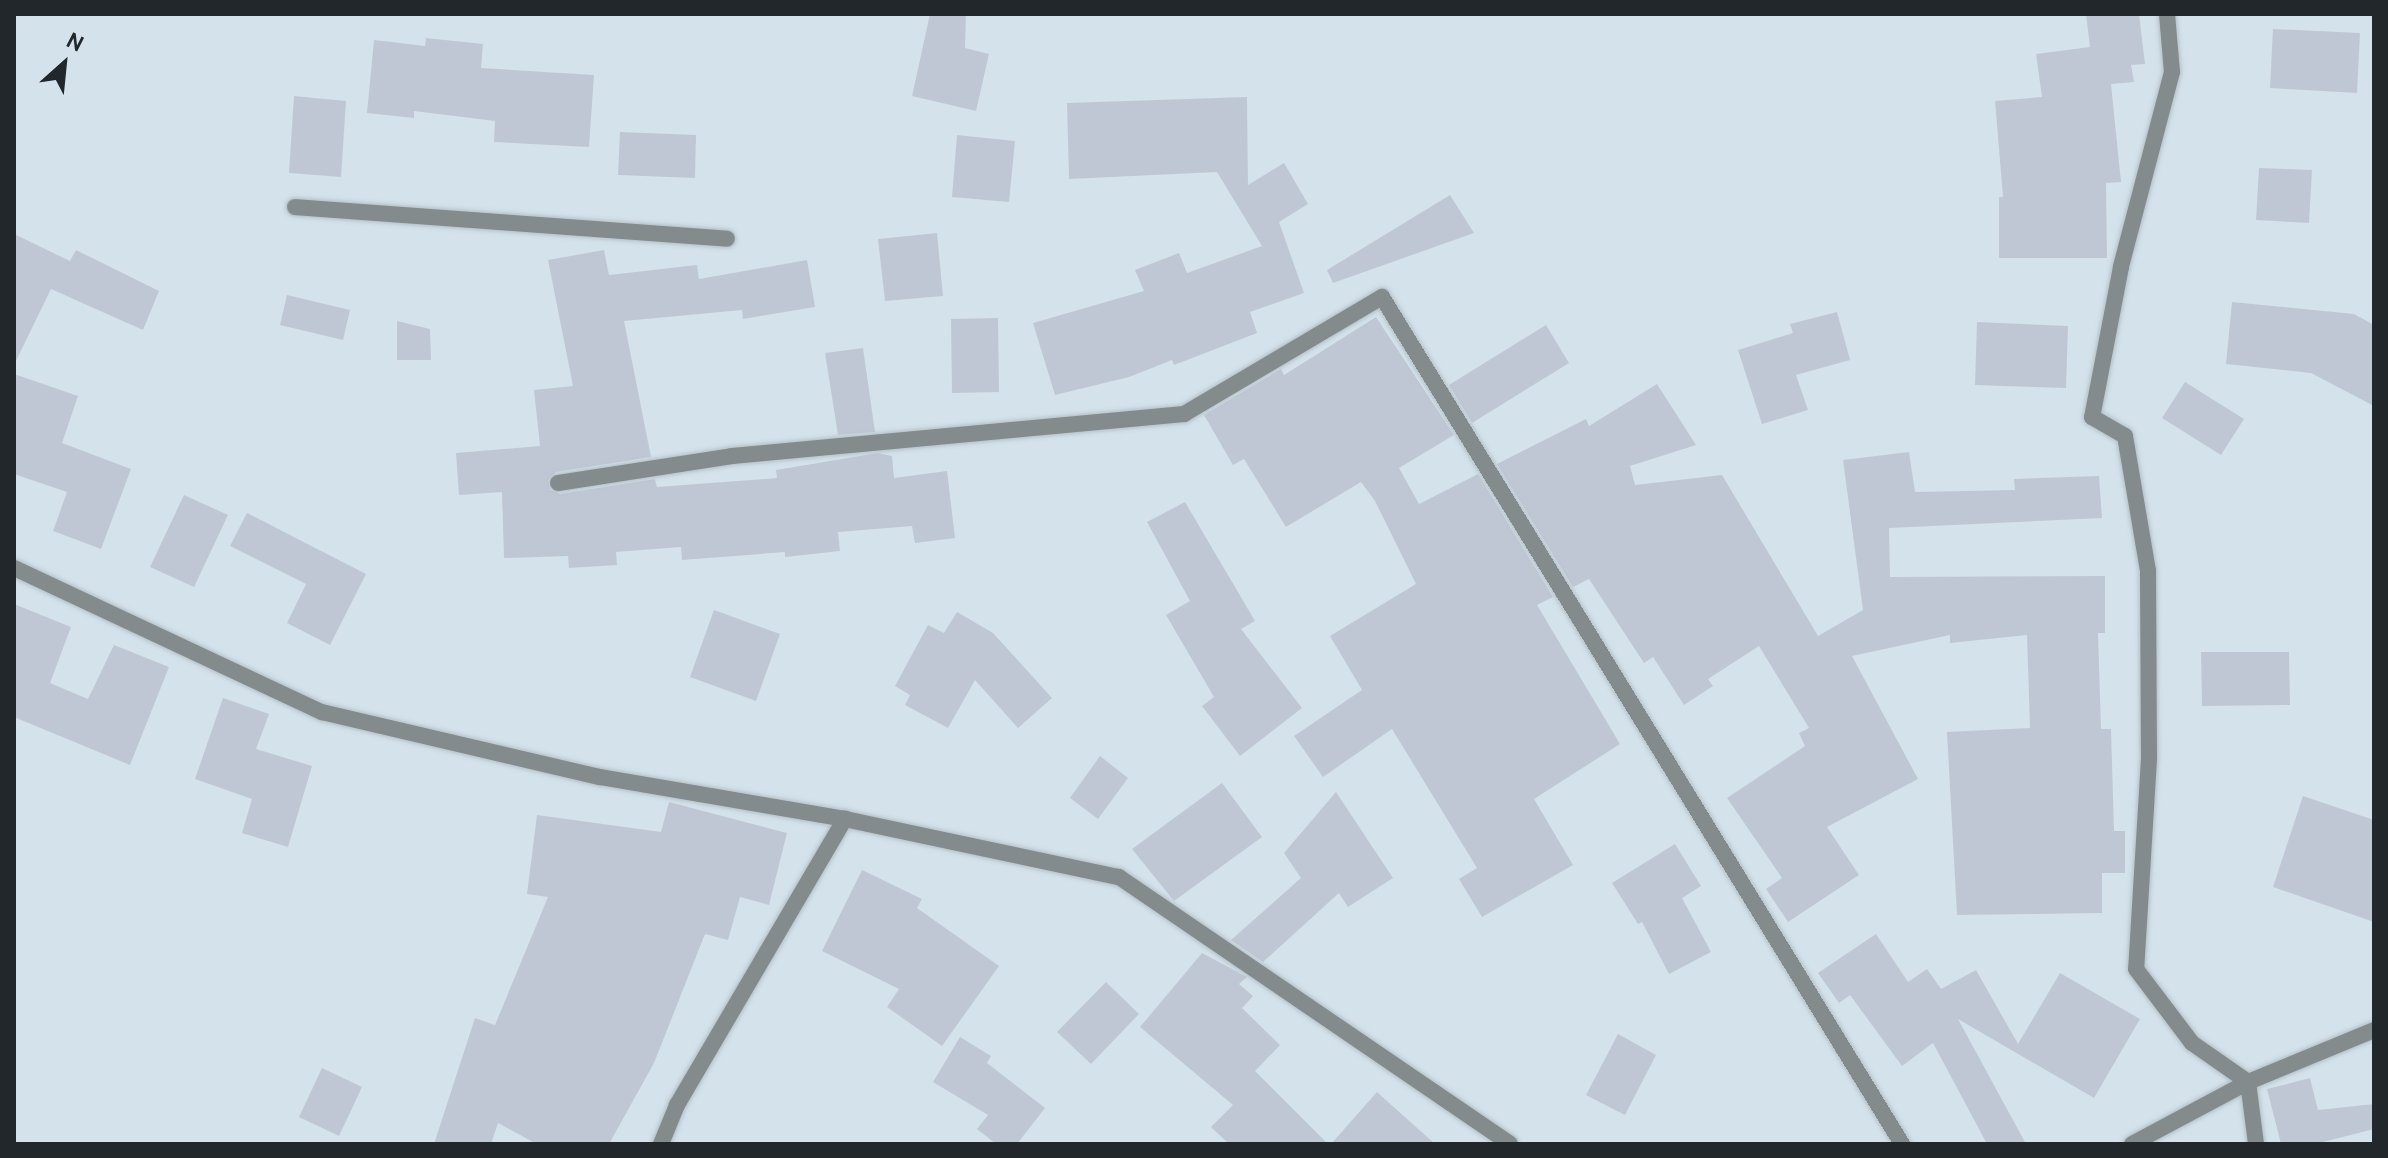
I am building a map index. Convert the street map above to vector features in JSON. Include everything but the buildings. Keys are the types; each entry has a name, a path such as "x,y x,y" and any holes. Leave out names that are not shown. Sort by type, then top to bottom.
{"street":[{"path":"2167,14 2172,72 2121,267 2092,417 2125,436 2148,571 2149,759 2136,969 2192,1043 2248,1082 2256,1144"},
{"path":"295,207 727,239"},
{"path":"558,483 732,456 1184,414 1382,297 1902,1144"},
{"path":"14,568 322,712 600,777 845,819 1119,877 1510,1144"},
{"path":"661,1144 677,1105 845,819"},
{"path":"2132,1144 2248,1082 2374,1030"}]}
